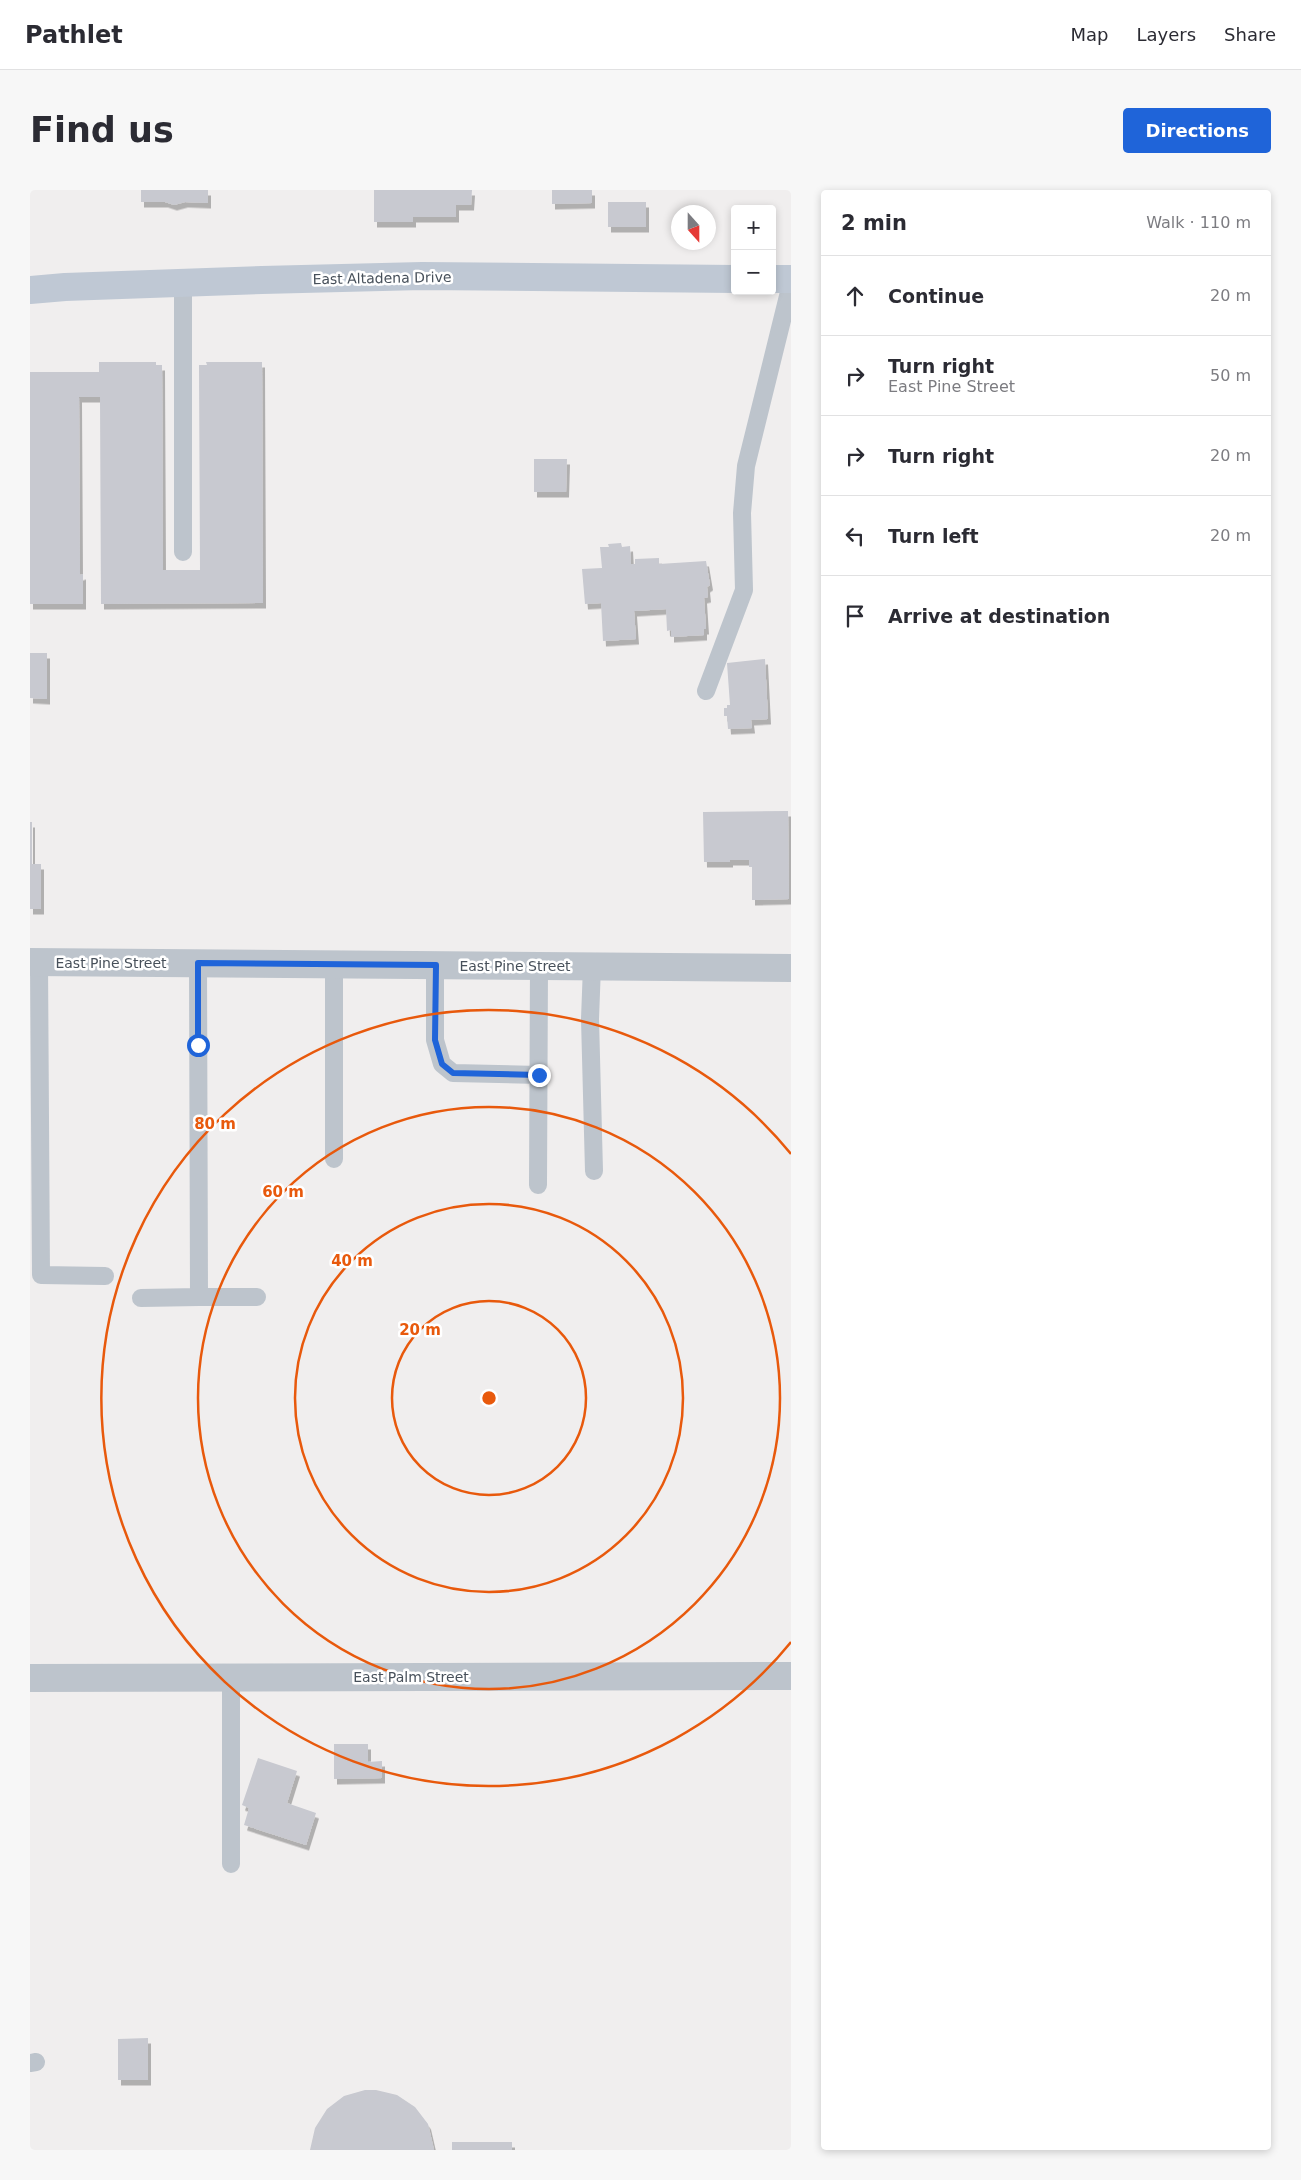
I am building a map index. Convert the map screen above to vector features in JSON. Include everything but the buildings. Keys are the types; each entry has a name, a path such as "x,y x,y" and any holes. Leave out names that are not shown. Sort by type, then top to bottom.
{"main road":[{"name":"East Altadena Drive","path":"30,290 182,283 422,276 731,279"},
{"path":"776,279 791,279"}],"street":[{"name":"East Pine Street","path":"34,962 791,968"},
{"name":"East Palm Street","path":"30,1678 791,1676"}],"lane":[{"path":"182,283 183,552"},
{"path":"706,692 744,590 742,513 746,466 791,284"},
{"path":"34,962 41,1274 105,1276"},
{"path":"198,963 199,1297"},
{"path":"334,964 334,1159"},
{"path":"436,965 435,1040 442,1064 453,1073 539,1075"},
{"path":"538,1185 539,966"},
{"path":"592,966 590,1019 594,1171"},
{"path":"142,1298 258,1297"},
{"path":"231,1677 231,1864"}],"route":[{"path":"198,1045 198,963 436,965 435,1040 442,1064 446,1069 453,1073 539,1075"}]}
